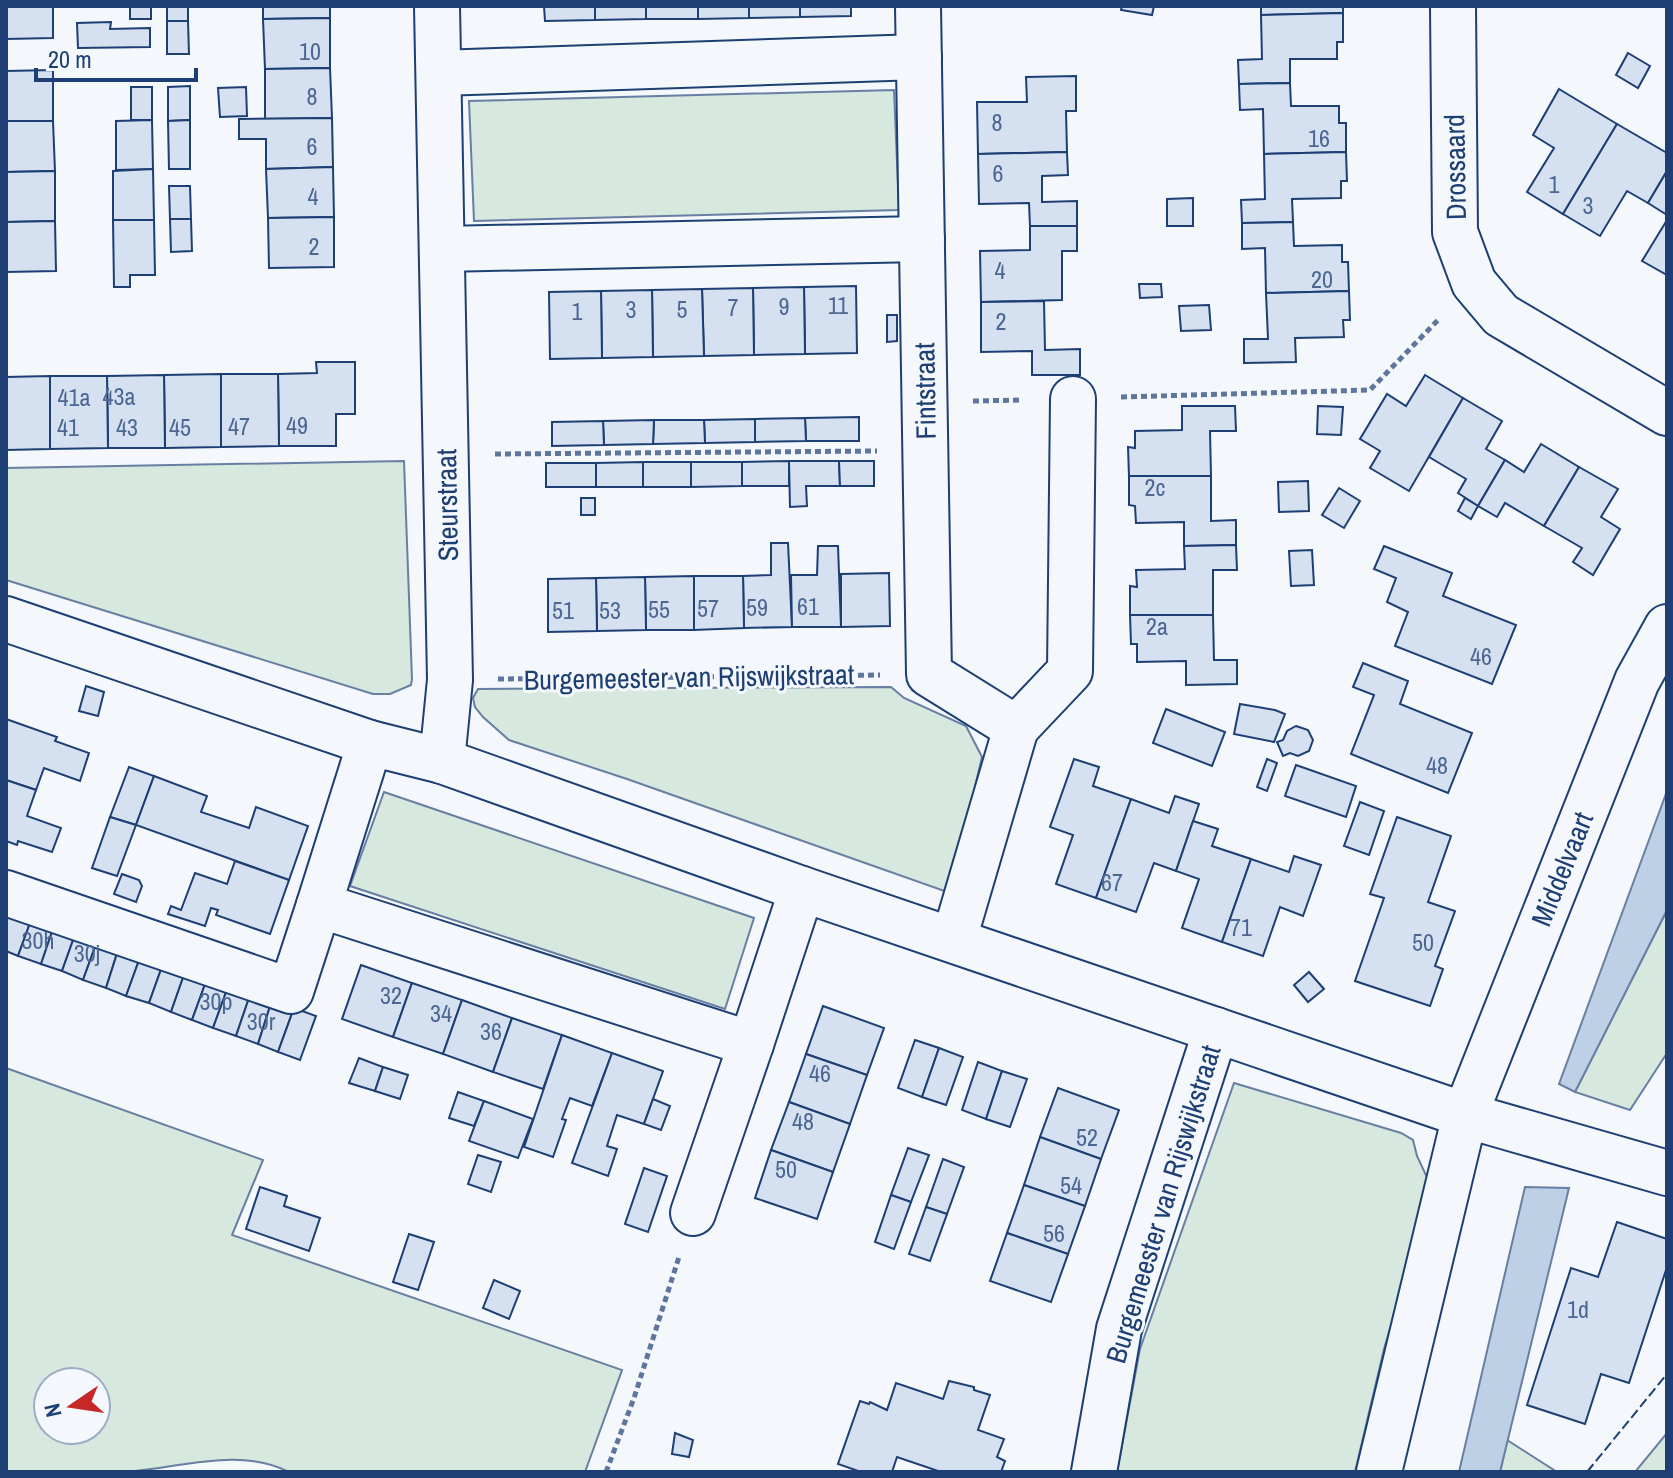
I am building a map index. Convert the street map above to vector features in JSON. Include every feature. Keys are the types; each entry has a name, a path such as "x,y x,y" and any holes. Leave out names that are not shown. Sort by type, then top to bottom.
{"street":[{"name":"Steurstraat","path":"437,6 450,680 442,761"},
{"name":"Fintstraat","path":"918,6 929,674"},
{"name":"Drossaard","path":"1453,6 1455,232 1474,283 1501,315 1667,413"},
{"path":"439,73 919,57"},
{"path":"443,249 922,239"},
{"path":"954,939 1016,728 1070,671 1073,399"},
{"name":"Burgemeester van Rijswijkstraat","path":"6,619 370,743 442,761 802,889 1465,1115"},
{"name":"Middelvaart","path":"1379,1472 1465,1115 1637,681 1667,627"},
{"path":"929,674 1016,728"},
{"path":"6,893 291,991 370,743"},
{"path":"693,1213 802,889"},
{"path":"319,905 751,1044"},
{"name":"Burgemeester van Rijswijkstraat","path":"1094,1472 1119,1329 1216,1030"},
{"path":"1465,1115 1667,1173"}],"path":[{"path":"925,403 1370,390 1474,283"},
{"path":"446,454 926,451"},
{"name":"Burgemeester van Rijswijkstraat","path":"450,680 929,674"},
{"path":"606,1472 634,1398 693,1213"}],"shaded area":[{"path":"894,90 899,210 474,221 469,101"},
{"path":"404,461 412,679 411,685 390,694 373,694 6,580 6,468"},
{"path":"891,687 904,698 966,726 982,757 950,893 509,740 483,717 475,707 473,698 478,689"},
{"path":"384,792 754,918 725,1009 350,886"},
{"path":"1667,910 1667,1053 1630,1110 1575,1092"},
{"path":"6,1068 263,1160 232,1235 622,1370 585,1472 289,1472 270,1464 229,1460 124,1472 6,1472"},
{"path":"1234,1083 1401,1133 1413,1140 1432,1188 1384,1349 1355,1472 1117,1472 1140,1349"},
{"path":"1667,1433 1667,1472 1635,1472"},
{"path":"1507,1440 1557,1472 1500,1472"}],"water":[{"path":"1667,791 1667,910 1575,1092 1559,1084"},
{"path":"1525,1187 1569,1188 1500,1472 1459,1472"}],"building":[{"path":"6,6 53,6 53,38 6,39"},
{"path":"130,6 151,6 151,19 130,19"},
{"path":"167,6 188,6 188,21 167,21"},
{"path":"263,6 330,6 330,18 263,19"},
{"path":"544,6 595,6 595,20 545,21"},
{"path":"595,6 646,6 646,19 595,20"},
{"path":"646,6 698,6 698,19 646,19"},
{"path":"698,6 749,6 749,18 698,19"},
{"path":"749,6 800,6 800,17 749,18"},
{"path":"800,6 851,6 851,16 800,17"},
{"path":"1122,6 1154,6 1152,15 1121,10"},
{"path":"1261,6 1343,6 1343,13 1261,15"},
{"path":"1343,13 1343,42 1337,42 1337,59 1290,59 1290,83 1239,84 1238,60 1262,59 1261,15"},
{"path":"330,18 330,68 265,69 263,19"},
{"path":"167,21 188,21 189,54 167,54"},
{"path":"111,22 110,29 150,28 150,47 78,48 77,23"},
{"path":"1628,53 1650,66 1638,88 1616,75"},
{"path":"330,68 332,118 265,119 265,69"},
{"path":"53,70 53,121 6,121 6,71"},
{"path":"1076,76 1076,111 1066,111 1067,152 978,154 977,102 1027,102 1026,77"},
{"path":"1290,83 1291,106 1339,106 1339,123 1346,123 1346,152 1264,154 1263,109 1240,110 1239,84"},
{"path":"190,86 190,120 168,121 168,87"},
{"path":"131,87 152,87 152,120 131,120"},
{"path":"246,87 247,116 220,117 218,88"},
{"path":"1559,89 1617,124 1563,214 1527,192 1554,148 1533,135"},
{"path":"332,118 333,167 266,169 266,139 239,139 239,119"},
{"path":"152,120 153,169 116,170 116,121"},
{"path":"190,120 190,169 169,169 168,121"},
{"path":"6,121 53,121 55,171 6,172"},
{"path":"1617,124 1667,153 1667,171 1648,203 1627,191 1600,236 1563,214"},
{"path":"1067,152 1068,175 1042,176 1042,202 1077,201 1077,226 1030,226 1029,203 979,204 978,154"},
{"path":"1346,152 1347,181 1341,181 1341,198 1292,199 1293,222 1242,223 1241,200 1265,199 1264,154"},
{"path":"333,167 334,217 268,218 266,169"},
{"path":"153,169 154,220 113,220 113,171"},
{"path":"55,171 55,221 6,222 6,172"},
{"path":"1667,171 1667,215 1648,203"},
{"path":"169,186 190,186 191,219 170,219"},
{"path":"1193,198 1193,226 1167,226 1167,199"},
{"path":"334,217 334,267 269,268 268,218"},
{"path":"170,219 191,219 192,251 171,252"},
{"path":"113,220 154,220 155,275 130,275 130,287 114,287"},
{"path":"1667,220 1667,275 1642,261"},
{"path":"55,221 56,271 6,272 6,222"},
{"path":"1293,222 1294,246 1342,245 1342,262 1348,262 1349,291 1266,293 1265,248 1242,249 1242,223"},
{"path":"1030,226 1077,226 1077,251 1062,251 1062,300 981,302 980,251 1030,250"},
{"path":"1139,284 1161,284 1162,297 1140,298"},
{"path":"856,286 857,353 805,354 804,287"},
{"path":"804,287 805,354 754,355 753,288"},
{"path":"753,288 754,355 704,356 702,289"},
{"path":"702,289 704,356 653,357 652,290"},
{"path":"652,290 653,357 602,358 601,291"},
{"path":"601,291 602,358 550,359 549,292"},
{"path":"1349,291 1350,320 1343,320 1344,337 1295,338 1296,362 1244,363 1244,339 1268,339 1266,293"},
{"path":"1044,301 1045,350 1080,349 1080,375 1032,375 1032,351 981,352 981,302"},
{"path":"1209,305 1211,330 1181,331 1179,306"},
{"path":"887,315 897,315 897,341 887,342"},
{"path":"316,362 355,362 355,414 336,414 336,446 279,446 278,374 317,373"},
{"path":"221,374 221,447 165,448 164,375"},
{"path":"221,374 278,374 279,446 221,447"},
{"path":"164,375 165,448 108,448 107,376"},
{"path":"1425,375 1463,398 1409,491 1370,468 1380,451 1360,439 1387,394 1406,406"},
{"path":"50,376 107,376 108,448 50,449"},
{"path":"50,376 50,449 6,450 6,377"},
{"path":"1463,398 1502,421 1486,449 1505,460 1478,506 1458,493 1466,479 1429,457"},
{"path":"1182,406 1235,406 1236,431 1210,431 1211,476 1129,476 1128,447 1135,448 1135,431 1182,430"},
{"path":"1318,406 1343,407 1341,435 1317,434"},
{"path":"859,417 859,441 806,441 805,418"},
{"path":"805,418 806,441 755,442 755,419"},
{"path":"755,419 755,442 705,443 704,420"},
{"path":"654,420 704,420 705,443 653,444"},
{"path":"654,420 653,444 604,445 603,421"},
{"path":"603,421 604,445 552,446 552,422"},
{"path":"1541,444 1579,467 1544,526 1505,503 1497,517 1478,506 1505,460 1524,472"},
{"path":"789,461 789,486 742,486 742,462"},
{"path":"789,461 839,461 840,486 806,486 807,506 790,507"},
{"path":"839,461 874,461 874,486 840,486"},
{"path":"643,462 691,462 691,487 643,487"},
{"path":"643,462 643,487 596,487 596,463"},
{"path":"691,462 742,462 742,486 691,487"},
{"path":"546,463 596,463 596,487 546,487"},
{"path":"1579,467 1618,489 1601,517 1620,529 1593,575 1573,562 1582,548 1544,526"},
{"path":"1129,476 1211,476 1211,521 1236,520 1236,545 1184,546 1184,522 1136,523 1135,506 1129,505"},
{"path":"1308,481 1309,511 1279,512 1278,482"},
{"path":"1339,488 1360,501 1344,528 1322,515"},
{"path":"581,498 595,498 595,515 581,515"},
{"path":"1465,498 1478,506 1471,519 1458,511"},
{"path":"771,543 788,543 792,627 744,628 743,576 771,575"},
{"path":"1236,545 1237,570 1213,570 1213,615 1130,615 1130,586 1137,587 1136,570 1185,569 1184,546"},
{"path":"818,546 838,546 841,627 792,627 791,575 817,575"},
{"path":"1384,546 1452,573 1443,596 1516,625 1492,684 1395,646 1408,612 1387,602 1396,578 1374,569"},
{"path":"1312,550 1314,585 1291,586 1289,551"},
{"path":"889,573 890,626 841,627 841,574"},
{"path":"694,576 694,630 646,630 645,577"},
{"path":"694,576 743,576 744,628 694,630"},
{"path":"645,577 646,630 597,631 596,578"},
{"path":"596,578 597,631 548,632 548,579"},
{"path":"1130,615 1213,615 1214,660 1237,660 1237,684 1186,685 1186,661 1137,662 1137,644 1131,644"},
{"path":"1363,663 1408,681 1400,704 1472,733 1448,793 1351,754 1374,695 1353,687"},
{"path":"86,686 104,692 98,716 79,711"},
{"path":"1240,704 1285,714 1274,742 1234,734"},
{"path":"1166,709 1225,732 1212,766 1153,743"},
{"path":"6,719 57,737 55,741 89,753 80,781 44,768 36,790 6,780"},
{"path":"1296,726 1308,730 1313,740 1309,751 1298,756 1290,753 1283,756 1277,742"},
{"path":"1074,759 1099,767 1093,786 1131,799 1096,898 1056,884 1073,835 1050,827"},
{"path":"1267,759 1277,763 1267,791 1257,787"},
{"path":"1296,765 1356,786 1346,817 1285,796"},
{"path":"129,767 154,776 136,825 110,817"},
{"path":"154,776 207,796 201,812 249,828 256,807 308,826 289,880 136,825"},
{"path":"6,780 36,790 27,816 61,828 52,852 18,841 17,845 6,841"},
{"path":"1175,796 1199,804 1176,871 1154,863 1136,912 1096,898 1131,799 1169,813"},
{"path":"1360,802 1384,811 1369,855 1344,846"},
{"path":"110,817 136,825 117,876 92,868"},
{"path":"1397,817 1451,836 1428,902 1455,911 1435,966 1443,969 1430,1006 1355,981 1384,898 1370,894"},
{"path":"1193,821 1218,829 1212,846 1251,859 1222,942 1182,928 1199,879 1176,871"},
{"path":"1294,856 1321,865 1303,916 1280,907 1263,956 1222,942 1251,859 1289,872"},
{"path":"235,861 289,880 270,934 216,915 218,910 211,908 205,926 168,914 171,906 181,910 195,873 227,884"},
{"path":"122,874 139,880 142,886 136,902 114,894"},
{"path":"13,904 34,912 18,956 6,951 6,922"},
{"path":"34,912 56,920 41,964 18,956"},
{"path":"56,920 77,929 62,971 41,964"},
{"path":"77,929 99,936 83,980 62,971"},
{"path":"99,936 120,944 106,988 83,980"},
{"path":"120,944 142,952 126,996 106,988"},
{"path":"142,952 164,961 149,1003 126,996"},
{"path":"164,961 186,969 171,1012 149,1003"},
{"path":"361,965 412,983 393,1037 342,1019"},
{"path":"186,969 208,976 192,1020 171,1012"},
{"path":"1309,972 1324,989 1308,1002 1294,985"},
{"path":"208,976 229,984 213,1028 192,1020"},
{"path":"412,983 462,1000 443,1054 393,1037"},
{"path":"229,984 251,992 236,1036 213,1028"},
{"path":"251,992 272,1000 258,1044 236,1036"},
{"path":"272,1000 294,1008 278,1052 258,1044"},
{"path":"462,1000 512,1018 493,1072 443,1054"},
{"path":"823,1006 884,1028 867,1075 806,1054"},
{"path":"294,1008 316,1016 300,1060 278,1052"},
{"path":"512,1018 562,1035 543,1089 493,1072"},
{"path":"562,1035 612,1053 592,1106 570,1098 553,1157 524,1147"},
{"path":"915,1040 939,1048 922,1097 898,1088"},
{"path":"939,1048 963,1057 946,1105 922,1097"},
{"path":"612,1053 663,1071 644,1124 617,1115 607,1146 617,1149 608,1176 572,1163"},
{"path":"806,1054 867,1075 850,1124 789,1102"},
{"path":"359,1058 383,1067 375,1091 349,1083"},
{"path":"978,1062 1002,1071 986,1119 962,1110"},
{"path":"383,1067 408,1075 400,1099 375,1091"},
{"path":"1002,1071 1027,1079 1010,1127 986,1119"},
{"path":"1058,1088 1119,1110 1101,1159 1040,1137"},
{"path":"458,1092 484,1101 474,1126 449,1118"},
{"path":"653,1099 670,1106 661,1130 644,1124"},
{"path":"484,1101 533,1119 518,1158 469,1141"},
{"path":"789,1102 850,1124 833,1172 771,1150"},
{"path":"1040,1137 1101,1159 1085,1206 1024,1185"},
{"path":"908,1148 929,1155 911,1202 891,1195"},
{"path":"771,1150 833,1172 817,1219 755,1198"},
{"path":"478,1155 501,1162 491,1192 468,1184"},
{"path":"943,1159 964,1167 947,1214 926,1207"},
{"path":"644,1168 667,1176 648,1232 625,1224"},
{"path":"1024,1185 1085,1206 1068,1254 1007,1233"},
{"path":"260,1187 287,1196 284,1206 320,1218 309,1251 246,1229"},
{"path":"891,1195 911,1202 894,1249 875,1242"},
{"path":"926,1207 947,1214 930,1261 909,1254"},
{"path":"1617,1222 1667,1239 1667,1267 1629,1383 1601,1374 1585,1424 1527,1405 1571,1268 1598,1277"},
{"path":"1007,1233 1068,1254 1051,1302 990,1281"},
{"path":"409,1234 434,1242 418,1290 393,1282"},
{"path":"494,1280 520,1291 509,1319 483,1308"},
{"path":"949,1381 974,1387 974,1390 990,1395 978,1430 1004,1439 997,1457 1005,1461 1001,1472 941,1472 897,1457 892,1472 861,1472 838,1464 860,1401 887,1410 896,1383 943,1399"},
{"path":"675,1433 693,1440 689,1457 672,1454"}],"fence":[{"path":"1587,1472 1667,1374"}]}
